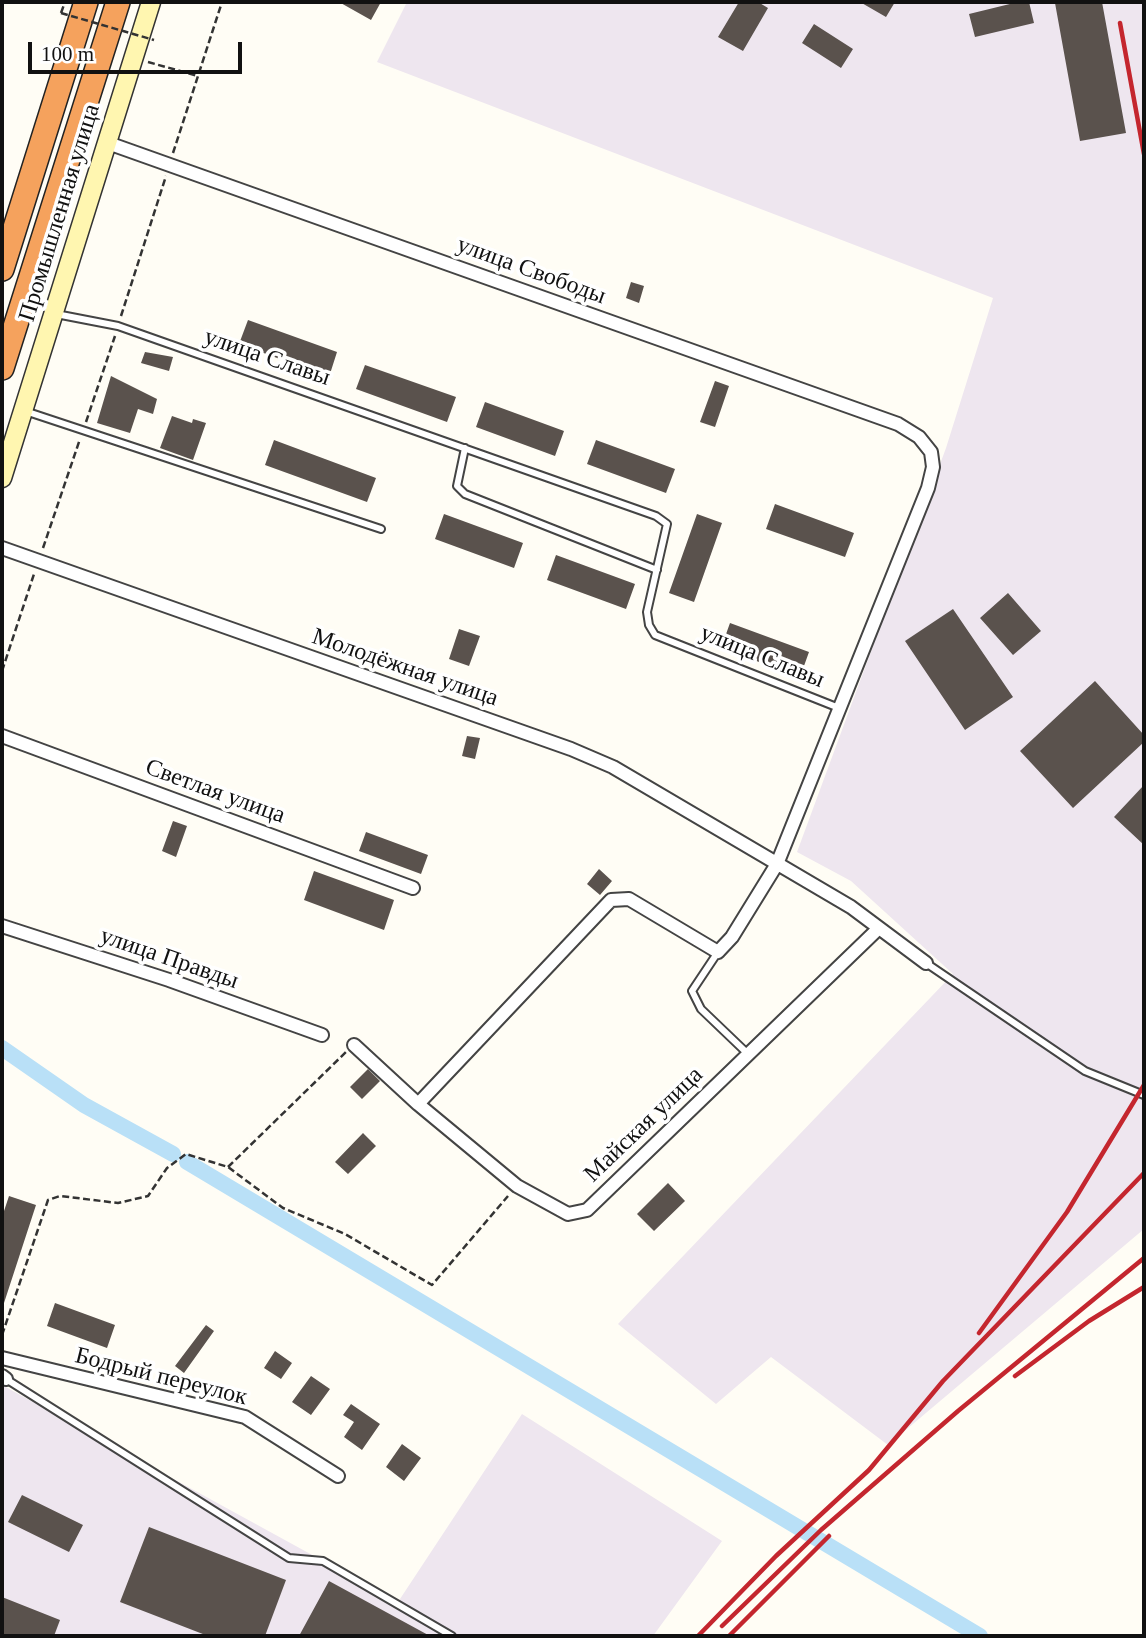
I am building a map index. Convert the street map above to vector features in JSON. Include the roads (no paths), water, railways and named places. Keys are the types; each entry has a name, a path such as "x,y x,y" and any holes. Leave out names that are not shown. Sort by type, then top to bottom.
{"highway":[{"path":"2,269 86,2"},
{"path":"2,368 118,2"}],"street":[{"name":"Промышленная улица","path":"2,478 151,2"},
{"name":"улица Свободы","path":"108,143 898,424 919,437 931,452 933,467 928,488 839,708"},
{"name":"Молодёжная улица","path":"2,548 571,748 654,789 851,907 926,963"},
{"path":"418,1104 611,900 629,899 718,952 732,937 776,864 839,708"},
{"name":"Светлая улица","path":"2,736 413,888"},
{"name":"улица Правды","path":"2,926 169,980 323,1035"},
{"name":"Майская улица","path":"354,1045 418,1104 517,1185 568,1214 587,1210 878,928"},
{"name":"Бодрый переулок","path":"2,1358 245,1417 338,1476"}],"lane":[{"name":"улица Славы","path":"54,313 118,326 656,516 667,524 647,612 649,625 655,635 839,708"},
{"path":"23,410 381,528"},
{"path":"465,448 457,486 465,494 657,570"},
{"path":"718,952 692,991 701,1009 748,1054"},
{"path":"926,963 1085,1071 1144,1095"},
{"path":"4,1378 289,1558 323,1561 453,1636"}],"waterway":[{"path":"2,1048 84,1105 173,1154"},
{"path":"187,1162 980,1636"}],"railway":[{"path":"1120,23 1144,154"},
{"path":"979,1333 1067,1212 1144,1085"},
{"path":"698,1636 776,1556 869,1470 943,1381 1144,1173"},
{"path":"722,1626 821,1530 958,1411 1144,1258"},
{"path":"1015,1376 1089,1321 1144,1287"},
{"path":"729,1636 829,1536"}]}
